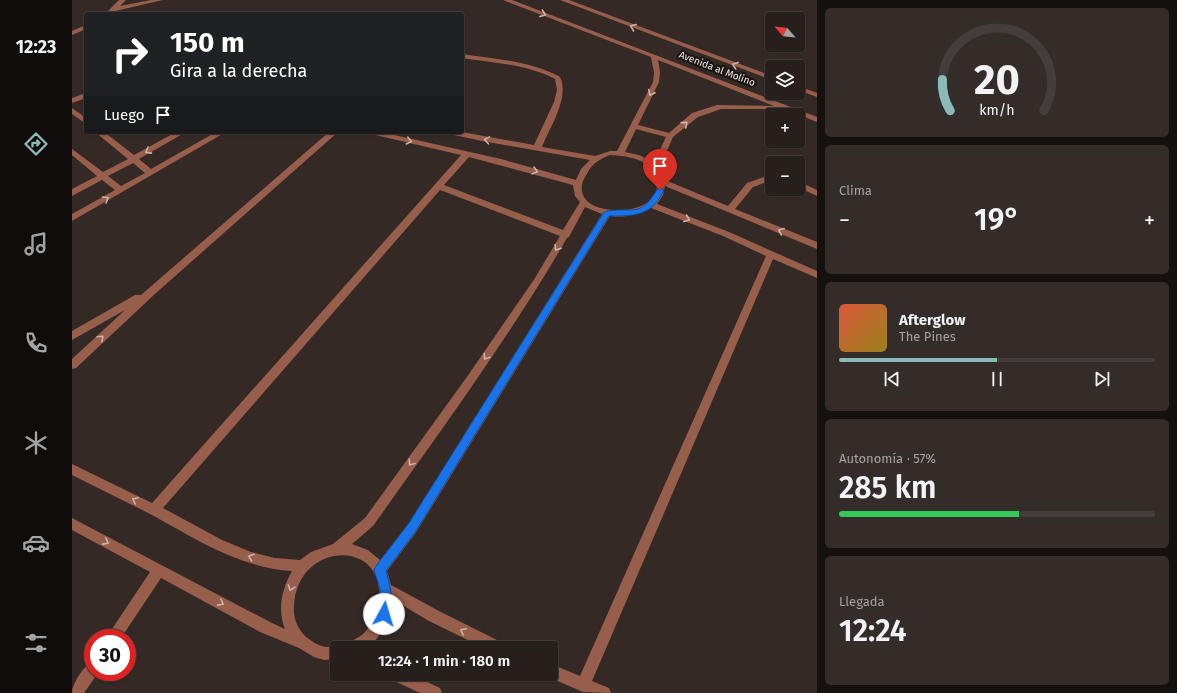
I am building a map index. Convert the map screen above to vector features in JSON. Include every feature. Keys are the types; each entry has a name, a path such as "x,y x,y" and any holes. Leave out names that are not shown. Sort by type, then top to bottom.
{"street":[{"path":"111,12 116,9 123,0"},
{"path":"116,9 160,0"},
{"name":"Avenida al Molino","path":"506,0 788,108"},
{"name":"Avenida al Molino","path":"563,0 765,75"},
{"path":"580,0 591,11"},
{"path":"72,33 84,27"},
{"path":"464,56 533,68 551,73 558,78 561,90 558,102 537,148"},
{"path":"620,153 656,82 657,72 654,56"},
{"path":"805,91 817,96"},
{"path":"72,101 84,96"},
{"path":"656,167 670,136 695,115 720,107 788,108"},
{"path":"72,110 84,120"},
{"name":"Avenida al Molino","path":"805,115 817,120"},
{"path":"634,126 670,136"},
{"path":"102,134 151,173"},
{"path":"72,193 178,134"},
{"path":"72,218 219,134"},
{"path":"72,365 153,290 332,134"},
{"path":"380,134 467,154 577,183"},
{"path":"461,134 595,158 610,153 620,153 639,158 656,167 661,174 662,182 656,199 651,205 634,213 607,213 594,210 584,202 576,189 581,174 595,158"},
{"path":"72,151 120,190"},
{"path":"154,510 440,187 467,154"},
{"path":"729,210 750,186 765,180"},
{"path":"662,182 817,246"},
{"path":"440,187 566,235"},
{"path":"805,187 817,193"},
{"path":"337,549 369,522 473,376 538,280 566,235 584,202"},
{"path":"651,205 726,234 817,275"},
{"path":"380,570 413,527 607,213"},
{"path":"583,685 771,254"},
{"path":"72,336 153,290"},
{"path":"72,469 218,544 251,558 275,564 303,566"},
{"path":"72,524 265,627 301,642 322,653 330,652"},
{"path":"301,642 290,625 286,604 291,584 303,566 319,554 337,549 354,550 368,557 380,570 386,589 384,614 370,637 364,641"},
{"path":"119,629 159,570"},
{"path":"386,589 434,616 484,641"},
{"path":"558,674 604,693"},
{"path":"76,693 84,681"},
{"path":"409,681 435,693"}],"route":[{"path":"384,614 386,589 384,578 380,570 413,527 607,213 634,213 643,210 651,205 656,199 660,190"}]}
